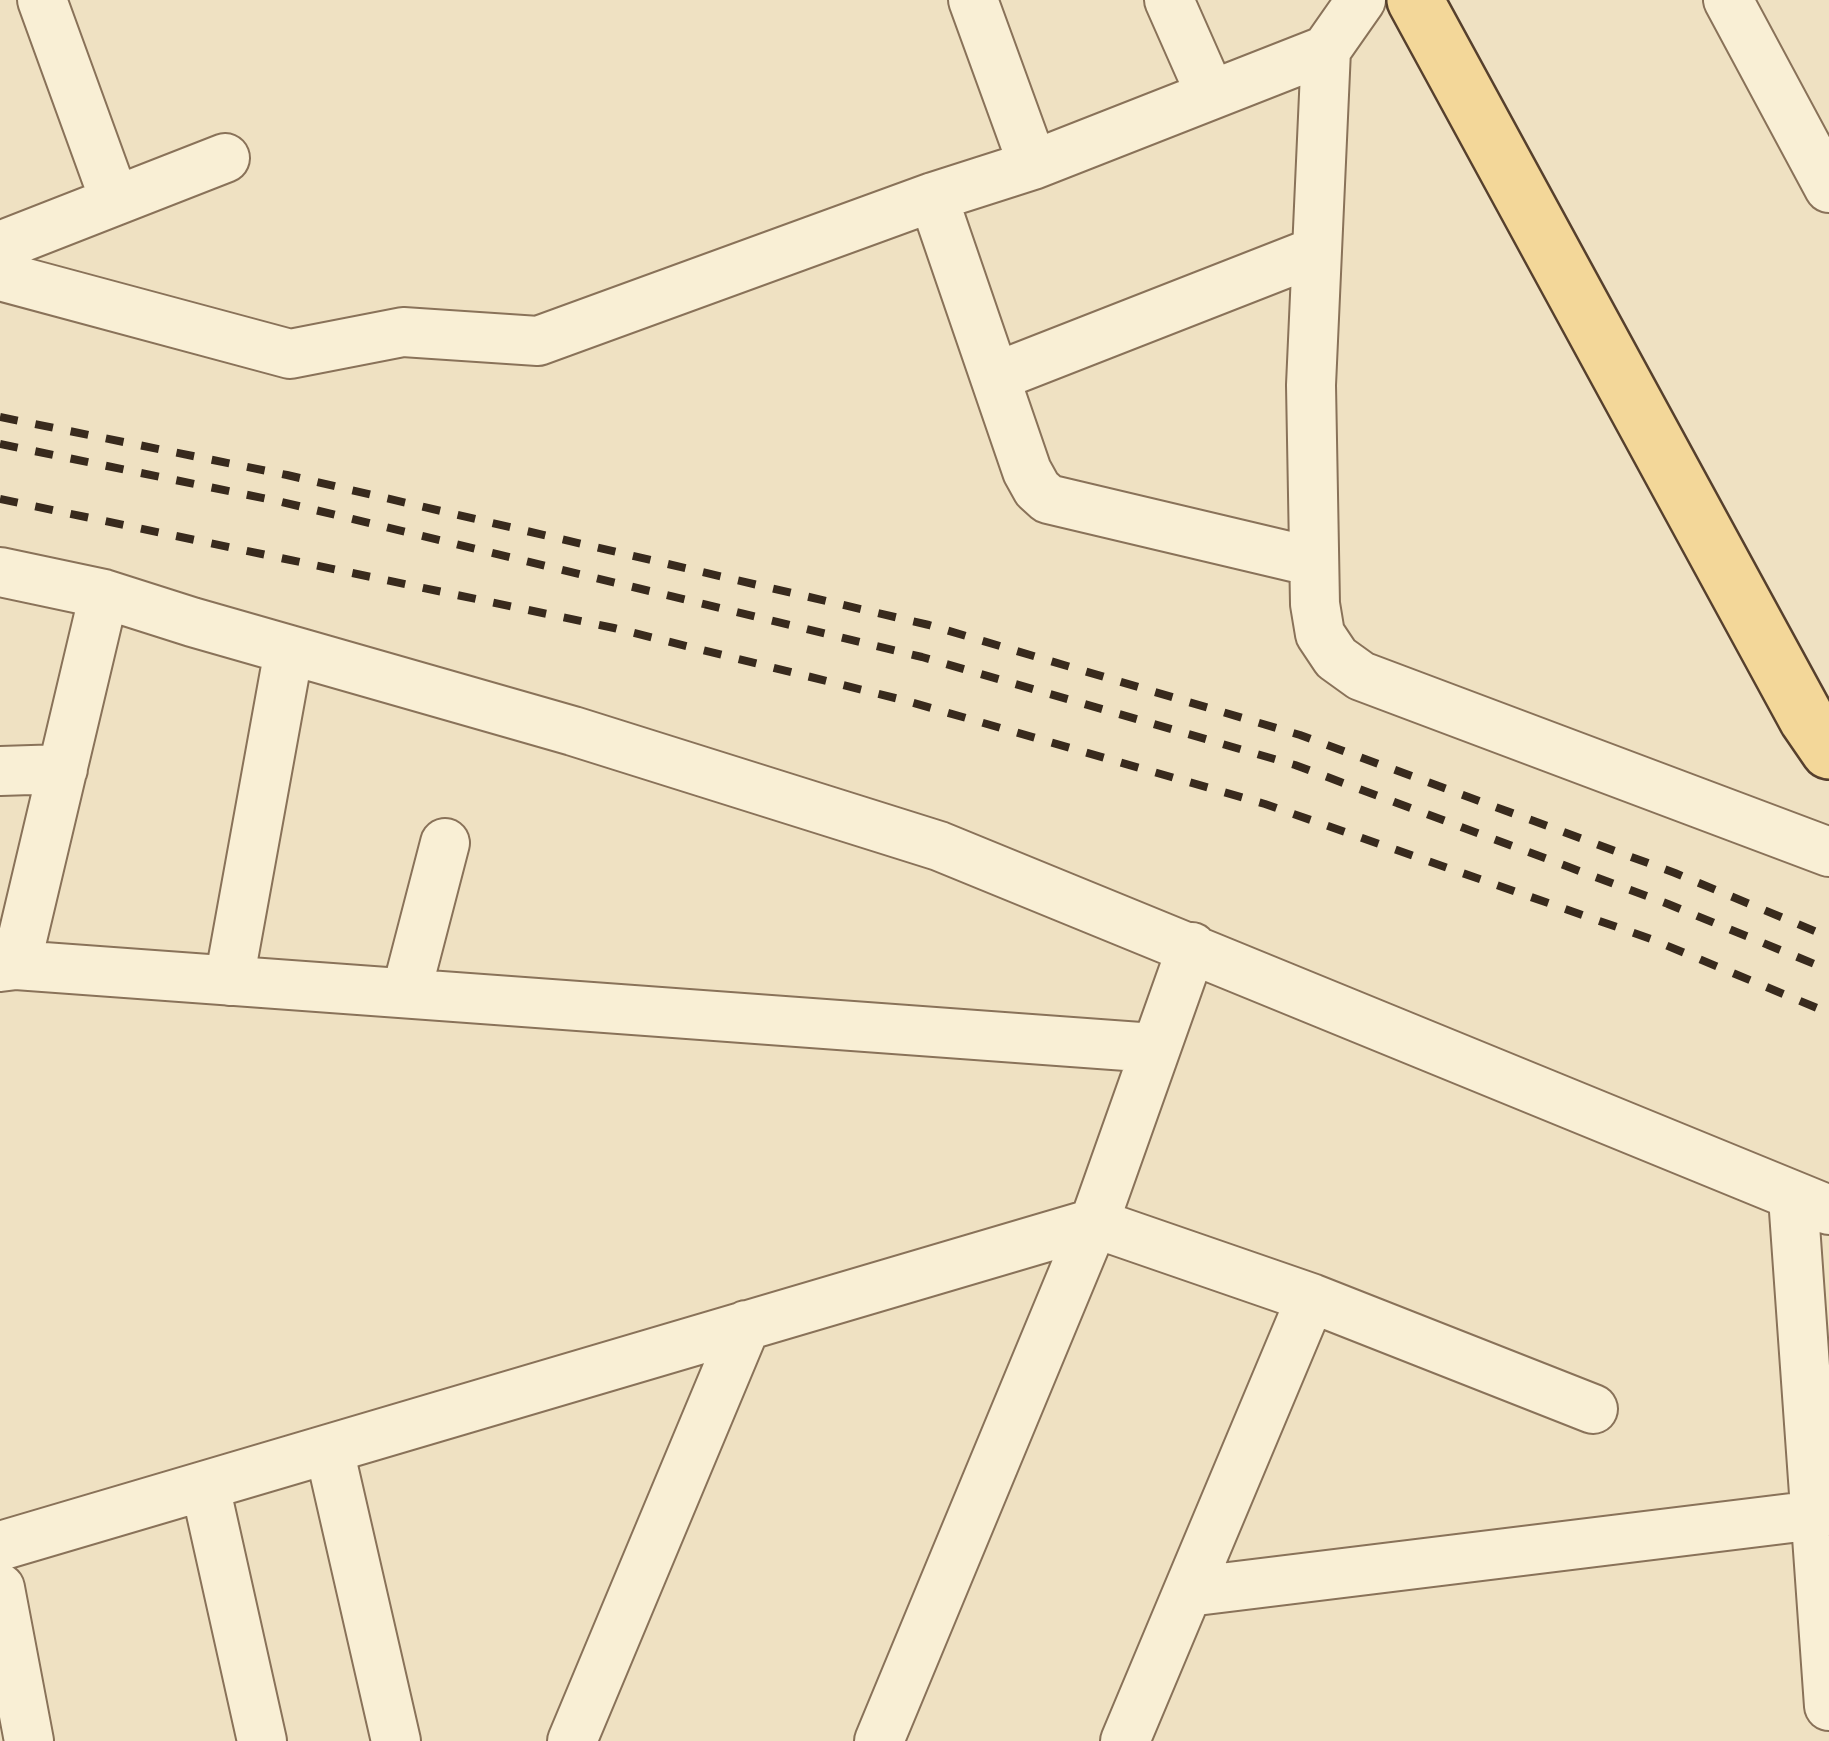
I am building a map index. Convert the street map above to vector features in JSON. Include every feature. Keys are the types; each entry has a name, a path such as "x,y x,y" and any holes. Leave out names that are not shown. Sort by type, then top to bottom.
{"main road":[{"path":"1416,0 1798,701 1829,751"}],"street":[{"path":"42,0 115,200"},
{"path":"972,0 1033,165"},
{"path":"1169,0 1212,95"},
{"path":"1361,0 1326,50 1311,385 1315,604 1320,634 1336,658 1361,676 1829,852"},
{"path":"1728,0 1829,188"},
{"path":"0,276 290,354 403,332 538,341 933,197 1033,165 1326,50"},
{"path":"0,246 225,158"},
{"path":"933,197 1027,471 1048,500 1314,562"},
{"path":"994,376 1317,251"},
{"path":"0,572 104,594 573,731 939,846 1811,1203 1816,1515 1829,1706"},
{"path":"104,594 8,966 1154,1048"},
{"path":"230,981 289,650"},
{"path":"0,770 62,768"},
{"path":"406,993 444,844"},
{"path":"878,1741 1094,1222 1192,947"},
{"path":"0,1546 1094,1222 1312,1298 1593,1409"},
{"path":"1125,1741 1312,1298"},
{"path":"572,1741 746,1325"},
{"path":"329,1449 396,1741"},
{"path":"205,1486 262,1741"},
{"path":"1188,1592 1816,1515"},
{"path":"0,1588 28,1741"}],"railway":[{"path":"0,417 287,475 929,625 1300,735 1675,873 1829,937"},
{"path":"0,444 282,502 922,657 1295,765 1668,904 1829,970"},
{"path":"0,499 614,628 907,701 1265,804 1651,939 1829,1013"}]}
